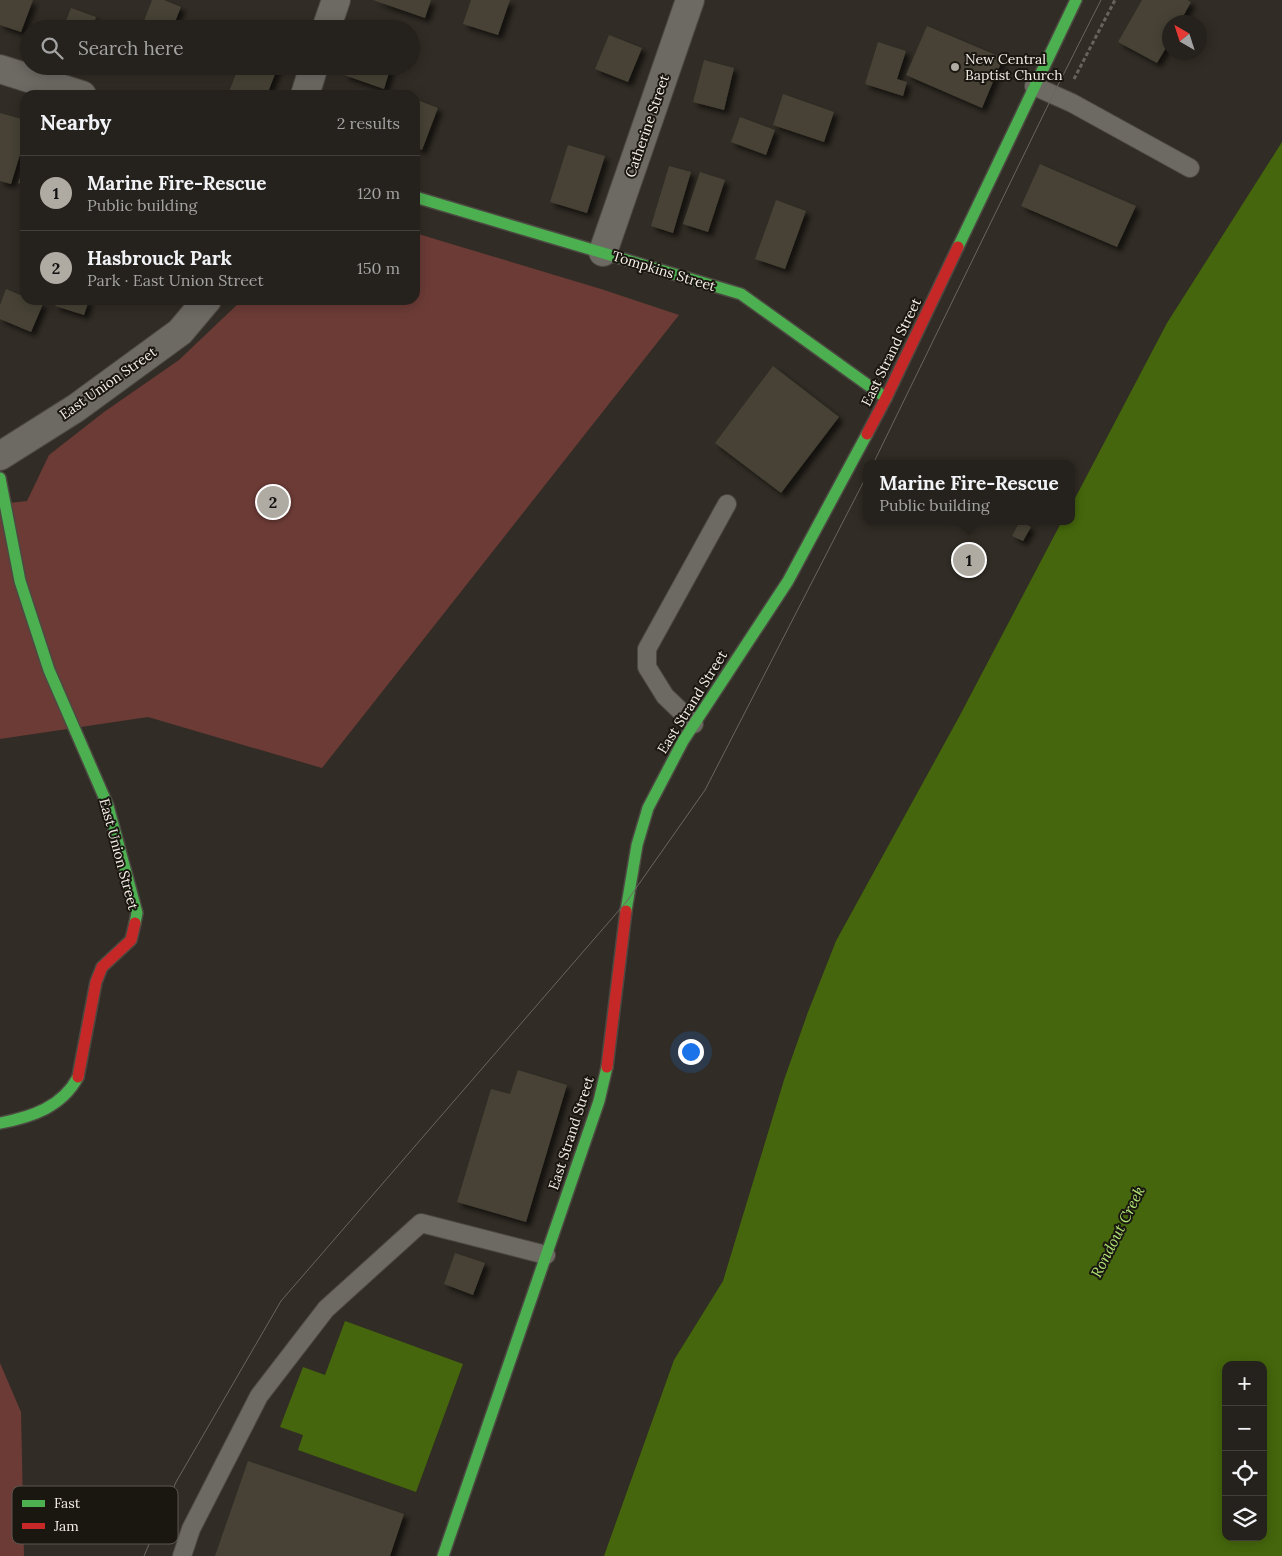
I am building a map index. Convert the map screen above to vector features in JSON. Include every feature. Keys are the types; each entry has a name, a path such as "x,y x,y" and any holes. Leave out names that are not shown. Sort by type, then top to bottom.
{"street":[{"path":"329,20 336,0"},
{"name":"Catherine Street","path":"603,252 690,0"},
{"name":"East Strand Street","path":"443,1556 599,1101 607,1069 627,901 637,845 648,808 683,741 788,581 886,398 1076,0"},
{"path":"0,69 66,90"},
{"path":"306,90 311,75"},
{"name":"Tompkins Street","path":"420,198 741,294 886,398"},
{"name":"East Union Street","path":"0,456 76,408 180,332 203,305"},
{"name":"East Union Street","path":"0,478 20,581 49,670 108,806 137,912 131,940 102,966 96,982 78,1078 71,1090 52,1108 16,1120 0,1123"}],"lane":[{"path":"1034,86 1064,100 1190,168"},
{"path":"694,724 665,696 647,667 646,649 726,504"},
{"path":"182,1556 191,1529 258,1396 326,1309 421,1223 546,1255"}],"path":[{"path":"1064,100 1115,0"}],"shaded area":[{"path":"420,235 601,289 679,315 322,768 148,717 0,739 0,504 27,501 49,455 104,412 179,360 237,305 420,305"},
{"path":"0,1363 21,1412 23,1486 12,1486 12,1544 24,1544 24,1556 0,1556"}],"water":[{"name":"Rondout Creek","path":"1282,142 1282,1556 604,1556 674,1360 723,1281 784,1080 836,941 959,717 1060,525 1075,525 1075,498 1167,323"},
{"path":"345,1321 463,1364 416,1492 298,1450 303,1435 280,1427 303,1367 325,1375"}],"building":[{"path":"0,0 33,0 26,20 20,20 20,32 0,25"},
{"path":"152,0 164,0 181,7 176,20 144,20"},
{"path":"373,0 431,0 425,18"},
{"path":"471,0 510,0 498,35 463,24"},
{"path":"1142,0 1187,0 1191,2 1184,15 1162,15 1162,55 1157,63 1118,42"},
{"path":"71,8 96,17 95,20 66,20"},
{"name":"New Central Baptist Church","path":"927,26 1003,58 982,108 906,75"},
{"path":"609,35 642,48 628,82 595,69"},
{"path":"878,42 906,51 897,79 907,82 903,96 865,84"},
{"path":"704,60 734,68 724,110 693,102"},
{"path":"236,75 275,75 269,90 230,90"},
{"path":"344,75 388,75 384,89"},
{"path":"783,94 834,112 824,142 773,125"},
{"path":"420,101 438,108 422,150 420,149"},
{"path":"0,113 20,119 20,154 11,184 0,181"},
{"path":"740,117 775,130 766,155 731,142"},
{"path":"568,145 605,156 587,213 550,202"},
{"path":"1040,164 1136,206 1117,247 1021,206"},
{"path":"669,166 691,172 673,233 651,226"},
{"path":"700,172 725,180 708,232 683,224"},
{"path":"776,200 806,211 785,269 755,259"},
{"path":"6,289 20,295 20,305 43,305 31,332 0,319 0,305"},
{"path":"55,305 87,305 84,315"},
{"path":"773,366 839,417 781,493 715,443"},
{"path":"1018,525 1031,527 1023,541 1012,536"},
{"path":"518,1070 567,1085 526,1222 457,1202 491,1089 510,1094"},
{"path":"455,1253 485,1263 473,1295 444,1284"},
{"path":"248,1461 404,1514 390,1556 215,1556"}],"tram line":[{"path":"875,460 1101,0"},
{"path":"174,1486 281,1301 627,901 705,790 863,483"},
{"path":"144,1556 149,1544"}],"traffic: fast":[{"path":"958,247 1076,0"},
{"path":"420,198 741,294 886,398"},
{"path":"626,911 637,845 648,808 683,741 788,581 867,434"},
{"path":"0,478 20,581 49,670 108,806 137,913 135,923"},
{"path":"443,1556 599,1101 607,1067"},
{"path":"0,1123 23,1118 45,1109 64,1096 78,1077"}],"traffic: jam":[{"path":"867,434 958,247"},
{"path":"607,1067 626,911"},
{"path":"78,1077 96,982 102,967 131,940 135,923"}],"place":[{"name":"New Central Baptist Church","path":"955,67"},
{"name":"Hasbrouck Park","path":"273,502"},
{"name":"Marine Fire-Rescue","path":"969,560"}]}
